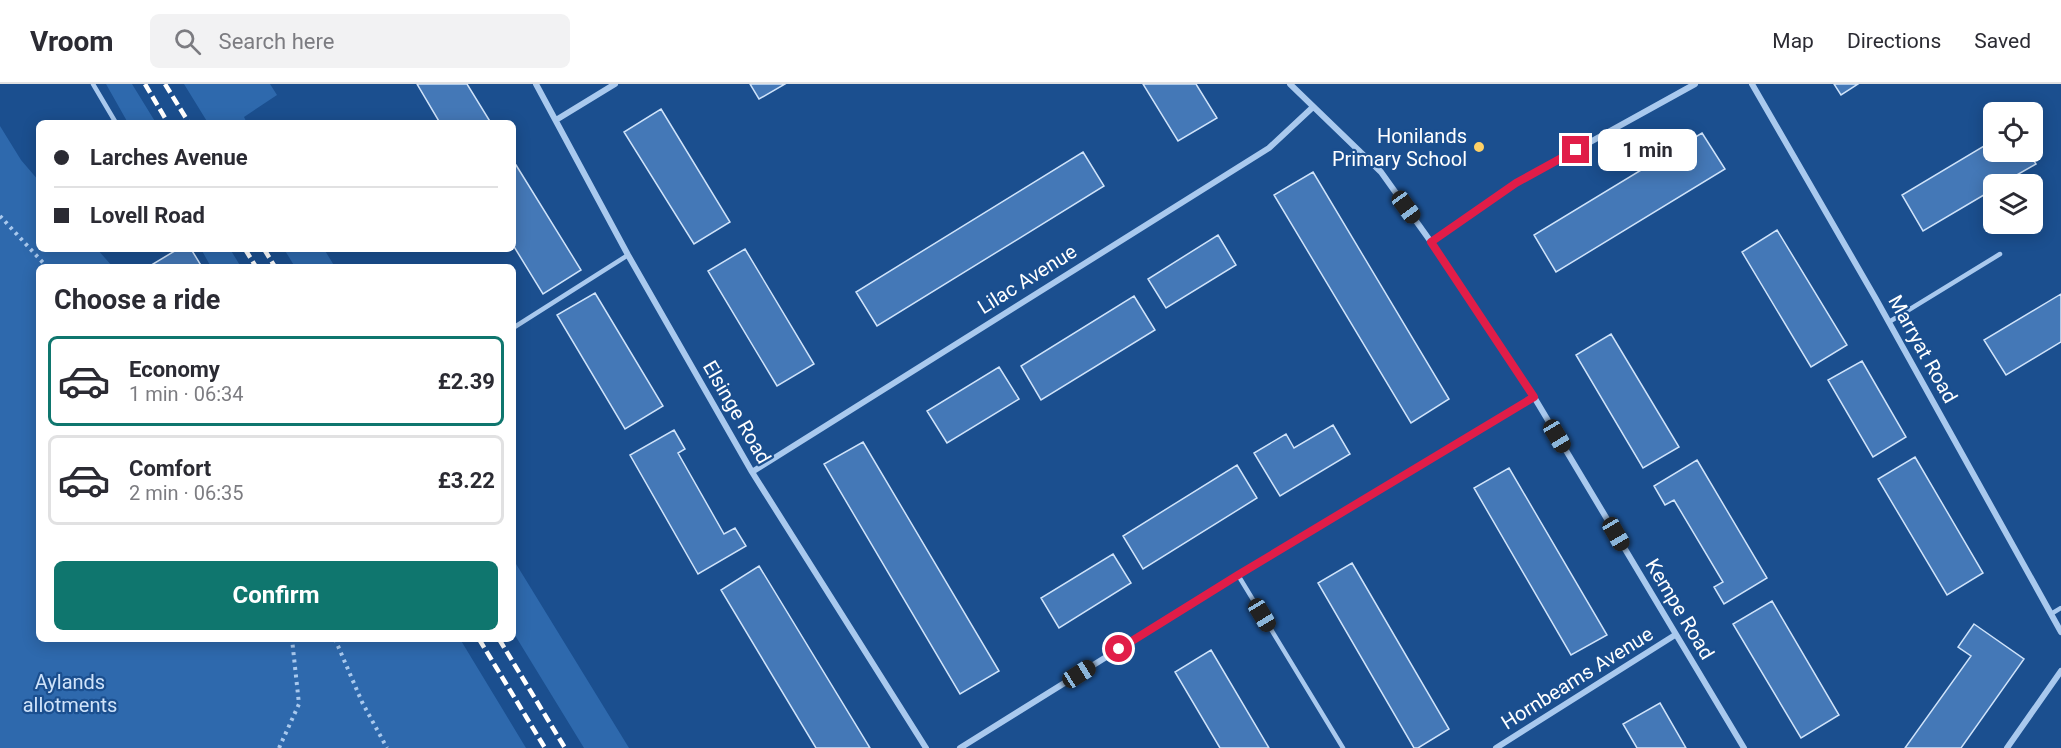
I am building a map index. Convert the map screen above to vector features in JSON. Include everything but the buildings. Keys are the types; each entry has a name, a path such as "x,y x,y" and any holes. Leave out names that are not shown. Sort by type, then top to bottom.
{"street":[{"name":"Elsinge Road","path":"536,84 628,255 752,472 926,748"},
{"path":"556,120 615,84"},
{"name":"Kempe Road","path":"1290,84 1382,172 1431,242 1534,397 1744,748"},
{"path":"1431,242 1516,183 1695,84"},
{"name":"Marryat Road","path":"1752,84 1889,322 2061,632"},
{"name":"Lilac Avenue","path":"752,472 1269,148 1313,107"},
{"path":"960,748 1238,575 1534,397"},
{"name":"Hornbeams Avenue","path":"1496,748 1675,635"},
{"path":"2007,748 2061,671"}],"lane":[{"path":"93,84 114,120"},
{"path":"1889,322 2000,254"},
{"path":"516,326 628,255"},
{"path":"1238,575 1343,748"},
{"path":"2051,614 2061,608"}],"path":[{"path":"0,216 44,264"},
{"path":"279,748 299,704 292,642"},
{"path":"336,642 362,702 387,748"}],"green space":[{"path":"106,84 132,84 154,120 126,120"},
{"path":"184,84 270,84 277,95 244,117 246,120 206,120"},
{"name":"Aylands allotments","path":"0,126 21,160 36,178 36,252 100,252 110,264 36,264 36,642 462,642 526,748 0,748"},
{"path":"203,252 232,252 239,264 209,264"},
{"path":"286,252 326,252 333,264 293,264"},
{"path":"516,564 629,748 584,748 516,637"}],"railway":[{"path":"145,84 166,120"},
{"path":"165,84 187,120"},
{"path":"247,252 254,264"},
{"path":"266,252 273,264"},
{"path":"481,642 545,748"},
{"path":"501,642 565,748"}],"place":[{"name":"Honilands Primary School","path":"1479,147"}],"route":[{"path":"1119,649 1534,397 1431,242 1516,183 1576,150"}]}
